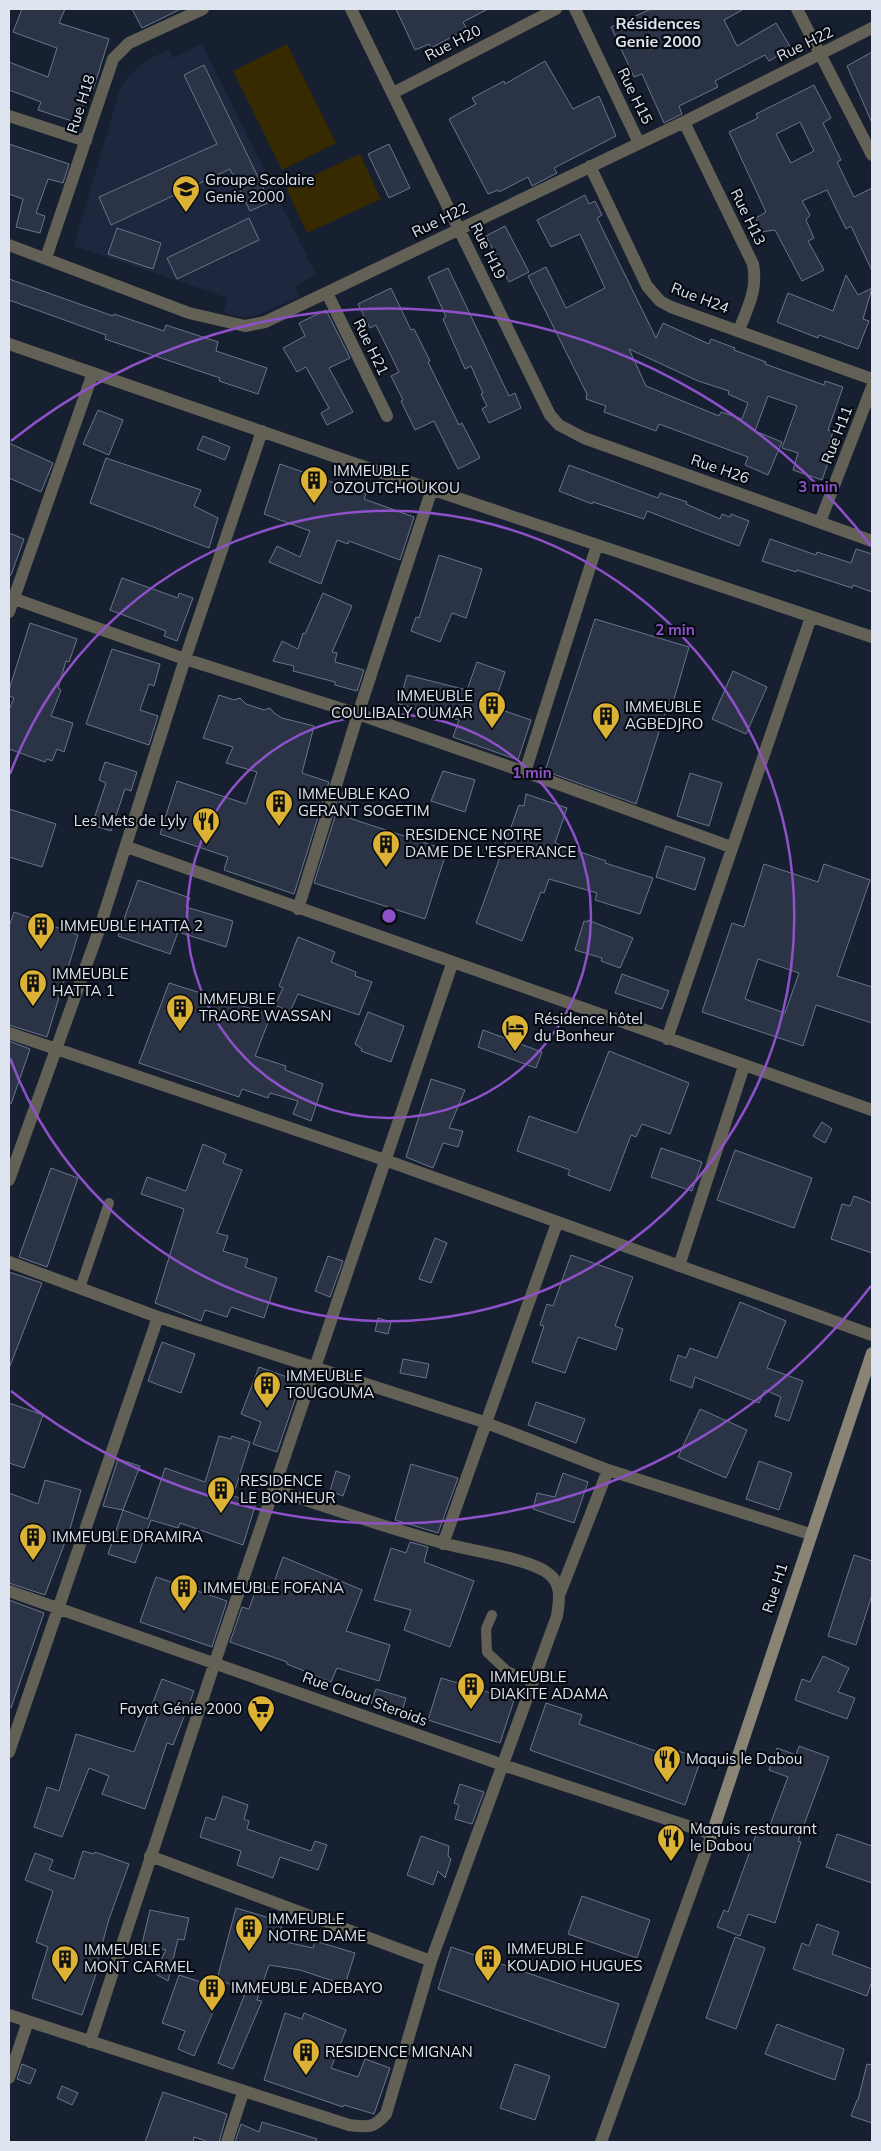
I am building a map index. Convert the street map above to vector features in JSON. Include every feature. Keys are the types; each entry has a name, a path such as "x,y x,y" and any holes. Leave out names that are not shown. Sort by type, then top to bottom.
{"street":[{"name":"Rue H19","path":"352,9 546,409 559,425"},
{"name":"Rue H20","path":"393,93 556,9"},
{"name":"Rue H15","path":"575,9 639,143"},
{"path":"797,9 872,155"},
{"name":"Rue H18","path":"46,258 112,63 120,50 129,43 197,10"},
{"name":"Rue H22","path":"9,245 189,313 245,326 265,322 684,122 872,28"},
{"path":"9,116 86,141"},
{"name":"Rue H13","path":"684,122 754,264 755,290 739,330"},
{"name":"Rue H24","path":"590,166 647,286 654,295 671,307 872,378"},
{"name":"Rue H21","path":"327,292 386,416"},
{"path":"9,344 872,637"},
{"path":"9,612 11,598 93,373"},
{"name":"Rue H11","path":"820,522 872,387"},
{"name":"Rue H26","path":"559,425 584,438 872,541"},
{"path":"9,1180 127,847 186,660 262,431"},
{"path":"298,909 358,714 432,489"},
{"path":"525,772 597,545"},
{"path":"11,598 186,660 358,714 731,847"},
{"path":"667,1039 731,847 812,617"},
{"path":"127,847 452,964 872,1110"},
{"path":"90,2042 215,1662 275,1490 315,1366 452,964"},
{"path":"9,1033 385,1160 872,1335"},
{"path":"679,1266 744,1066"},
{"path":"443,1544 484,1422 557,1222"},
{"path":"9,1262 158,1317 484,1422 608,1470 810,1534"},
{"path":"9,1752 158,1317"},
{"name":"Rue H1","path":"712,1834 810,1534 872,1353"},
{"path":"9,2015 348,2125 366,2127 377,2124 386,2114 431,1961 557,1616 560,1593 608,1470"},
{"path":"275,1490 443,1544 532,1565 549,1573 560,1593"},
{"name":"Rue Cloud Steroids","path":"9,1591 503,1765 712,1834"},
{"path":"601,2142 712,1834"},
{"path":"150,1856 431,1961"},
{"path":"9,2078 28,2021"},
{"path":"227,2142 243,2092"}],"lane":[{"path":"80,1288 109,1203"},
{"path":"492,1615 486,1629 487,1652 507,1671 533,1682"}],"shaded area":[{"path":"202,44 316,275 294,286 299,297 255,316 239,317 223,312 228,298 74,246 120,89 127,78 144,62 169,49 173,58"},
{"path":"287,44 336,143 282,170 233,71"},
{"path":"360,154 381,199 307,233 286,188"}],"building":[{"path":"22,9 65,9 59,23 109,39 93,90 88,88 78,123 38,110 41,102 9,90 9,62 48,77 57,48 13,32"},
{"path":"132,9 181,9 142,28"},
{"path":"396,9 488,9 463,22 467,29 431,48 429,44 415,50"},
{"path":"651,9 744,9 724,20 737,46 776,23 791,48 769,61 765,55 715,81 718,87 679,106 682,114 664,123 642,74 634,77 611,27"},
{"path":"872,52 872,123 847,66"},
{"path":"545,61 573,109 599,96 616,136 554,168 557,173 532,186 528,177 499,192 498,190 488,194 449,119 476,104 472,98 504,81 505,84"},
{"path":"204,65 270,202 250,211 230,169 111,225 99,197 217,144 184,75"},
{"path":"814,85 831,118 823,123 841,160 837,162 854,197 872,188 872,271 851,226 846,229 827,190 802,201 810,215 806,220 814,238 808,241 824,270 802,281 775,230 761,232 756,218 766,212 729,132 758,118 756,114","holes":["800,122 814,151 791,163 776,134"]},
{"path":"9,144 69,164 63,183 48,179 36,213 45,216 40,233 16,227 23,199 9,194"},
{"path":"389,144 410,188 389,198 368,154"},
{"path":"585,195 589,204 595,201 602,215 597,218 656,338 663,323 709,344 711,339 766,362 765,364 824,385 825,381 843,387 828,430 833,432 824,458 829,460 822,480 793,470 798,453 782,448 797,406 768,396 755,431 782,442 768,475 745,465 748,457 659,424 656,431 604,412 606,406 586,399 587,394 528,276 546,267 566,308 605,288 580,234 551,247 537,220","holes":["629,349 698,381 729,391 728,394 748,403 742,419 721,412 719,416 646,386"]},
{"path":"249,218 259,240 177,279 167,258"},
{"path":"505,226 529,272 509,282 486,236"},
{"path":"117,228 161,243 153,269 108,254"},
{"path":"448,268 509,396 515,393 521,408 489,423 482,409 487,406 481,394 483,393 471,366 465,369 443,319 446,317 428,277"},
{"path":"846,275 858,295 872,288 863,319 869,321 858,349 819,335 818,338 777,322 788,293 833,311"},
{"path":"9,279 113,316 114,314 164,331 166,325 218,342 216,351 267,368 258,394 219,381 220,378 105,339 106,335 9,300"},
{"path":"391,288 411,330 414,329 430,361 428,362 459,425 462,423 480,458 458,469 434,421 415,430 391,376 399,372 376,325 370,328 358,304"},
{"path":"326,310 350,358 329,368 353,412 327,425 321,413 329,408 306,367 297,372 283,348 305,336 299,323"},
{"path":"98,410 123,420 109,455 83,444"},
{"path":"203,436 230,447 225,460 197,449"},
{"path":"9,443 53,463 41,492 9,478"},
{"path":"106,458 201,490 194,506 218,518 209,548 90,503"},
{"path":"280,464 366,494 364,499 414,517 400,560 349,541 348,544 337,540 321,584 269,562 277,546 300,557 310,531 264,514"},
{"path":"569,465 658,498 660,493 687,502 686,504 720,519 722,514 730,517 731,514 749,521 739,546 647,511 644,519 593,502 592,504 559,491"},
{"path":"9,533 24,539 11,575 9,575"},
{"path":"770,539 816,555 817,552 851,563 856,549 872,554 872,592 853,585 852,588 762,561"},
{"path":"439,555 482,569 466,618 452,613 440,642 411,631 416,617 419,618"},
{"path":"122,578 178,598 179,593 193,598 177,641 164,636 166,631 110,610"},
{"path":"323,593 352,606 332,652 337,653 335,662 364,670 357,691 335,685 335,682 293,671 294,666 273,661 282,641 298,649 303,633 305,634"},
{"name":"IMMEUBLE AGBEDJRO","path":"595,619 689,647 672,706 668,704 636,804 545,771"},
{"path":"30,623 77,639 69,662 66,661 58,688 61,690 51,716 73,723 64,752 57,749 52,761 47,759 45,762 9,749 9,710 14,698 9,696 9,690"},
{"path":"112,649 160,664 154,686 149,684 140,710 158,716 149,745 86,724"},
{"path":"477,662 505,672 493,707 531,720 518,760 453,737 459,720 399,704 407,675 467,690"},
{"path":"733,671 767,687 746,734 712,719"},
{"path":"219,695 234,700 240,698 246,704 264,710 270,708 282,718 314,726 302,773 329,782 294,894 224,870 228,857 160,834 177,781 246,804 257,772 226,763 233,747 203,738"},
{"path":"105,762 137,772 131,791 125,789 111,831 92,825 106,783 99,780"},
{"path":"443,771 475,780 465,812 431,801"},
{"path":"690,773 722,783 709,826 677,816"},
{"name":"RESIDENCE NOTRE DAME DE L'ESPERANCE","path":"344,788 354,791 346,817 447,850 425,919 314,883"},
{"path":"526,794 567,808 555,843 606,861 605,863 653,878 640,914 595,900 597,893 549,879 544,893 541,892 522,941 476,923 519,805 524,806"},
{"path":"9,809 56,824 42,867 9,857"},
{"path":"666,846 705,858 695,890 656,877"},
{"path":"764,864 818,882 824,864 870,880 837,976 872,987 872,1023 816,1005 803,1046 702,1012 732,923 744,927","holes":["758,959 799,973 785,1013 745,999"]},
{"path":"138,880 190,898 186,907 233,921 226,947 178,932 170,954 118,936"},
{"path":"14,912 78,935 47,1037 9,1025 9,927"},
{"path":"588,920 633,938 620,968 601,961 602,958 575,950 584,921 587,922"},
{"path":"298,937 335,952 331,962 356,972 355,976 372,982 359,1015 298,994 290,1012 275,1005 283,988 279,986"},
{"path":"622,974 669,991 662,1009 615,993"},
{"path":"169,983 271,1015 255,1056 286,1066 285,1070 323,1084 311,1121 293,1114 298,1101 270,1093 268,1098 242,1089 239,1097 139,1063"},
{"path":"368,1012 404,1026 391,1062 361,1051 362,1049 355,1044"},
{"path":"483,1030 542,1052 536,1068 478,1047"},
{"path":"9,1041 30,1049 11,1104 9,1103"},
{"path":"609,1051 689,1083 670,1134 642,1124 636,1137 631,1135 610,1191 568,1175 570,1170 517,1151 529,1116 577,1133"},
{"path":"431,1079 465,1090 449,1128 463,1131 458,1147 443,1143 433,1168 406,1157"},
{"path":"822,1122 832,1129 825,1143 813,1136"},
{"path":"203,1144 226,1154 223,1163 242,1170 217,1233 228,1236 223,1251 248,1259 245,1267 277,1278 264,1318 231,1307 227,1317 205,1310 201,1321 155,1303 184,1209 141,1194 147,1177 186,1191"},
{"path":"661,1148 702,1162 692,1191 651,1177"},
{"path":"735,1150 812,1178 794,1228 717,1200"},
{"path":"51,1168 78,1178 47,1267 19,1257"},
{"path":"854,1196 872,1203 872,1253 831,1239 842,1204 850,1206"},
{"path":"435,1238 447,1243 431,1283 419,1279"},
{"path":"571,1255 633,1277 615,1326 623,1329 616,1350 578,1337 565,1373 532,1362 544,1326 540,1325 547,1304 553,1306"},
{"path":"328,1256 343,1261 330,1297 315,1291"},
{"path":"9,1272 42,1283 10,1366 9,1366"},
{"path":"740,1302 786,1321 767,1368 803,1381 789,1421 775,1416 781,1397 765,1390 759,1403 695,1377 692,1388 670,1380 678,1355 686,1358 690,1348 717,1358"},
{"path":"378,1318 391,1322 388,1334 375,1331"},
{"path":"162,1342 195,1354 181,1393 148,1381"},
{"path":"403,1359 429,1364 426,1378 400,1373"},
{"name":"IMMEUBLE TOUGOUMA","path":"259,1367 301,1382 277,1452 253,1444 261,1422 241,1414"},
{"path":"536,1402 585,1419 576,1443 528,1425"},
{"path":"9,1403 43,1415 24,1468 9,1463"},
{"path":"700,1409 747,1430 726,1478 678,1457"},
{"path":"219,1436 231,1439 232,1436 250,1442 233,1496 256,1503 243,1545 180,1523 178,1528 151,1520 135,1563 108,1554 123,1510 148,1519 165,1468 205,1482"},
{"path":"118,1459 140,1466 123,1510 103,1506"},
{"path":"759,1461 792,1473 779,1510 746,1499"},
{"path":"411,1464 458,1478 438,1533 395,1520"},
{"path":"336,1471 350,1476 343,1496 330,1491"},
{"path":"563,1473 588,1482 574,1523 533,1509 537,1493 555,1497"},
{"path":"45,1480 81,1490 70,1529 45,1595 9,1583 9,1493 38,1504"},
{"path":"410,1542 428,1547 424,1562 474,1581 450,1647 404,1630 411,1610 374,1600 391,1548 406,1553"},
{"path":"854,1555 872,1561 872,1595 856,1645 828,1636"},
{"path":"283,1557 362,1590 346,1631 390,1645 379,1681 337,1668 331,1682 287,1664 287,1662 230,1642 242,1607 249,1609 258,1583 272,1588"},
{"name":"IMMEUBLE FOFANA","path":"156,1577 227,1601 212,1647 140,1622"},
{"path":"9,1600 44,1613 11,1708 9,1707"},
{"path":"823,1656 849,1668 838,1692 855,1698 847,1719 795,1700 802,1679 810,1682"},
{"name":"IMMEUBLE DIAKITE ADAMA","path":"441,1678 514,1700 500,1743 428,1720"},
{"path":"162,1679 194,1691 173,1745 167,1743 145,1809 102,1794 109,1776 89,1768 62,1837 34,1827 47,1787 59,1791 76,1734 134,1752"},
{"path":"376,1689 406,1698 401,1714 371,1704"},
{"path":"546,1703 582,1715 579,1724 667,1755 670,1748 701,1759 685,1805 530,1750"},
{"path":"799,1746 829,1757 798,1841 801,1842 775,1923 748,1914 740,1936 717,1927 724,1910 728,1912 759,1826 768,1830 788,1777 769,1770 777,1748 796,1755"},
{"path":"460,1784 484,1792 472,1824 455,1819 459,1805 454,1803"},
{"path":"223,1796 248,1805 244,1819 249,1821 247,1829 311,1851 315,1841 327,1845 318,1870 280,1857 273,1878 237,1865 241,1851 200,1837 206,1817 215,1820"},
{"path":"837,1834 872,1846 872,1883 826,1867"},
{"path":"421,1836 449,1846 448,1856 451,1859 445,1878 438,1871 433,1885 407,1875"},
{"path":"83,1851 94,1854 95,1852 129,1864 109,1919 96,1967 98,1968 82,2015 32,1998 48,1947 36,1942 53,1891 25,1880 35,1853 53,1860 49,1870 74,1879"},
{"path":"582,1896 650,1920 637,1958 568,1934"},
{"path":"236,1908 283,1922 277,1940 313,1948 315,1941 355,1953 345,1985 300,1970 269,1965 257,2000 262,2001 233,2069 218,2063 246,1991 217,1979"},
{"path":"150,1910 189,1918 184,1940 178,1939 168,1981 154,1973 166,1950 142,1944"},
{"path":"817,1924 839,1932 832,1954 872,1969 872,1981 867,1996 793,1969 802,1943 809,1946"},
{"path":"735,1937 765,1948 736,2029 706,2018"},
{"path":"451,1947 619,2004 605,2048 438,1989"},
{"path":"179,1975 223,1989 194,2056 178,2049 185,2031 162,2023"},
{"path":"285,2013 302,2019 304,2013 346,2030 331,2068 358,2077 365,2059 390,2068 374,2114 344,2105 343,2107 264,2080"},
{"path":"777,2024 844,2049 835,2080 765,2054"},
{"path":"22,2064 36,2070 30,2084 17,2079"},
{"path":"515,2064 550,2076 535,2120 500,2108"},
{"path":"867,2064 872,2065 872,2123 851,2116 858,2100"},
{"path":"62,2086 78,2093 72,2105 57,2098"},
{"path":"163,2092 227,2114 219,2142 209,2142 194,2137 193,2142 145,2142"},
{"path":"262,2122 317,2139 316,2142 235,2142 241,2124 259,2132"}],"place":[{"name":"Groupe Scolaire Genie 2000","path":"186,213"},
{"name":"IMMEUBLE OZOUTCHOUKOU","path":"314,504"},
{"name":"IMMEUBLE COULIBALY OUMAR","path":"492,729"},
{"name":"IMMEUBLE AGBEDJRO","path":"606,740"},
{"name":"IMMEUBLE KAO GERANT SOGETIM","path":"279,827"},
{"name":"Les Mets de Lyly","path":"206,845"},
{"name":"RESIDENCE NOTRE DAME DE L'ESPERANCE","path":"386,868"},
{"name":"IMMEUBLE HATTA 2","path":"41,950"},
{"name":"IMMEUBLE HATTA 1","path":"33,1007"},
{"name":"IMMEUBLE TRAORE WASSAN","path":"180,1032"},
{"name":"Résidence hôtel du Bonheur","path":"515,1052"},
{"name":"IMMEUBLE TOUGOUMA","path":"267,1409"},
{"name":"RESIDENCE LE BONHEUR","path":"221,1514"},
{"name":"IMMEUBLE DRAMIRA","path":"33,1561"},
{"name":"IMMEUBLE FOFANA","path":"184,1612"},
{"name":"IMMEUBLE DIAKITE ADAMA","path":"471,1710"},
{"name":"Fayat Génie 2000","path":"261,1733"},
{"name":"Maquis le Dabou","path":"667,1783"},
{"name":"Maquis restaurant le Dabou","path":"671,1862"},
{"name":"IMMEUBLE NOTRE DAME","path":"249,1952"},
{"name":"IMMEUBLE KOUADIO HUGUES","path":"488,1982"},
{"name":"IMMEUBLE MONT CARMEL","path":"65,1983"},
{"name":"IMMEUBLE ADEBAYO","path":"212,2012"},
{"name":"RESIDENCE MIGNAN","path":"306,2076"}],"district":[{"name":"Résidences Genie 2000","path":"658,32"}]}
